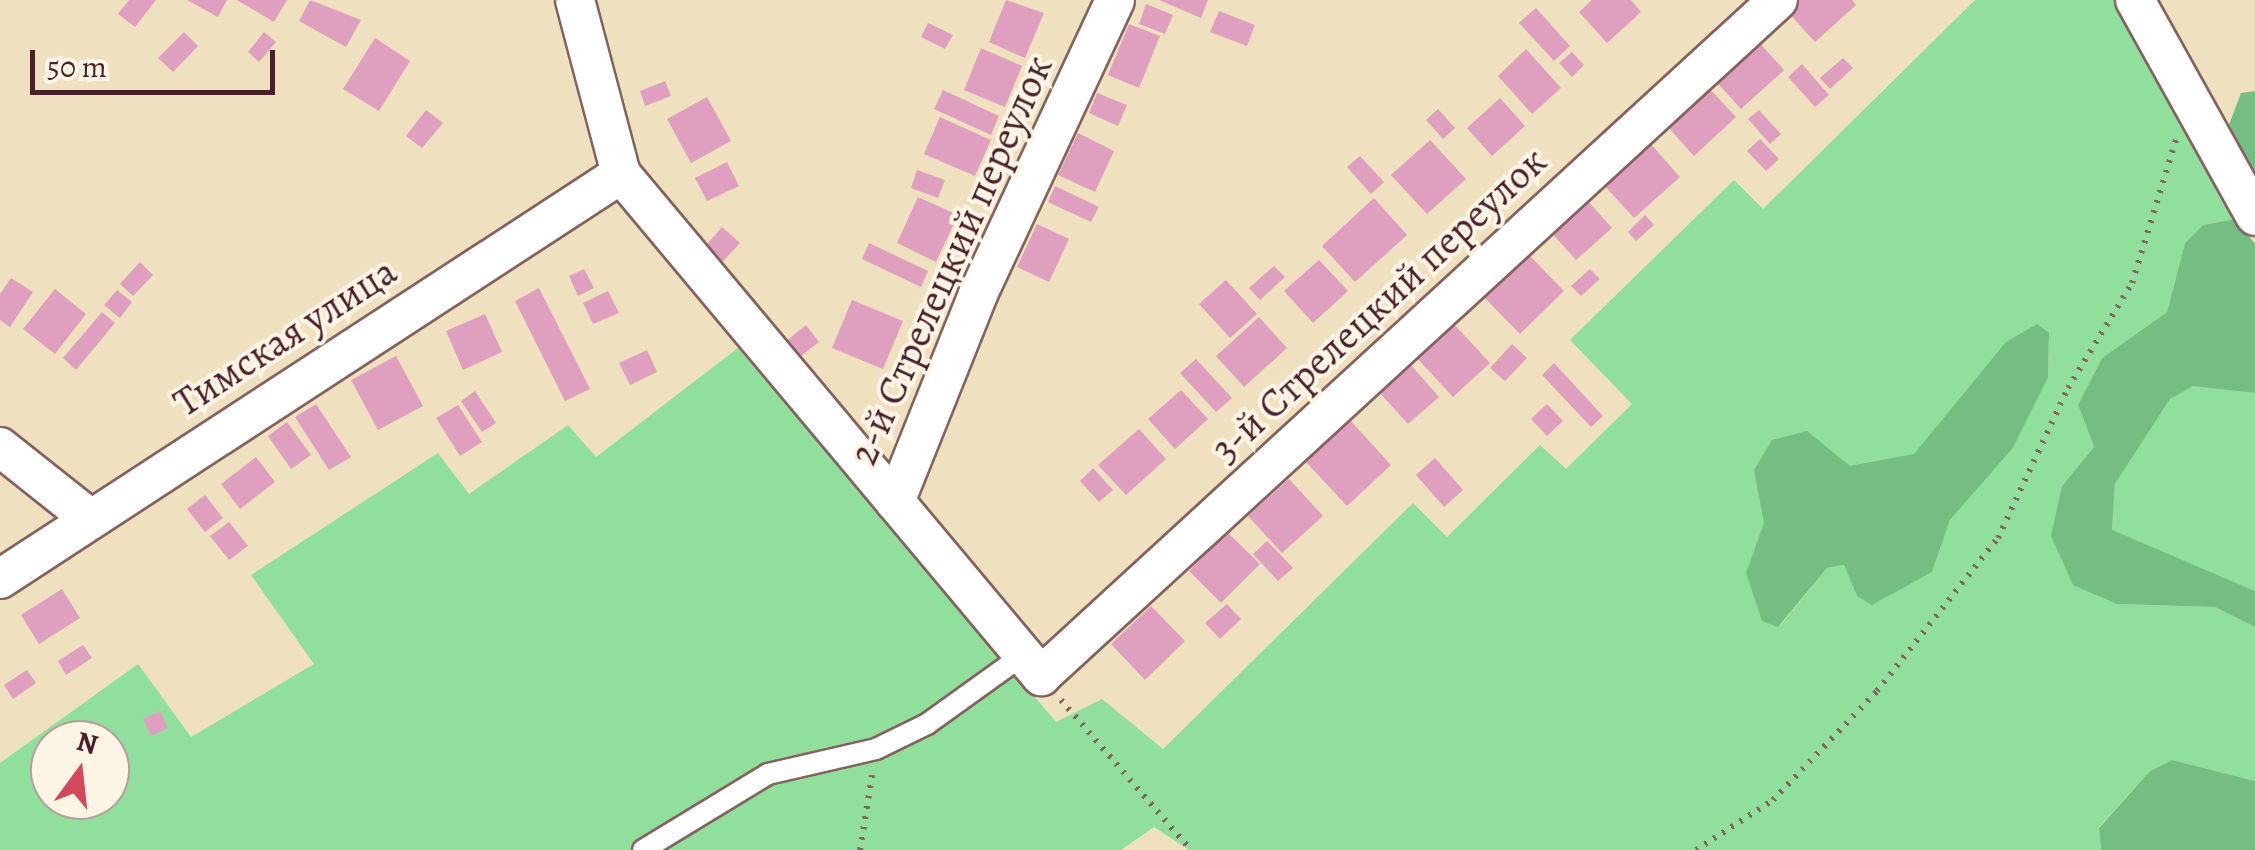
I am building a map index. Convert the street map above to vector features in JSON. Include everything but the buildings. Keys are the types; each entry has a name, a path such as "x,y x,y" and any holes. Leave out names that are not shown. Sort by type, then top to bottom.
{"street":[{"path":"574,0 621,174 1032,666"},
{"name":"2-й Стрелецкий переулок","path":"895,502 1115,0"},
{"name":"3-й Стрелецкий переулок","path":"1032,666 1778,0"},
{"path":"2135,0 2255,216"},
{"name":"Тимская улица","path":"0,579 88,517 621,174"},
{"path":"0,447 88,517"}],"lane":[{"path":"642,850 768,774 876,749 1032,666"}],"path":[{"path":"1696,850 1773,800 1877,690 1998,538 2068,388 2132,283 2192,102"},
{"path":"1032,666 1192,850"},
{"path":"860,850 876,749"}],"green space":[{"path":"1975,0 2119,0 2236,219 2203,225 2185,243 2167,312 2102,358 2078,405 2094,447 2062,486 2073,584 2117,604 2215,607 2255,627 2255,781 2172,760 2150,771 2099,827 2101,850 1189,850 1154,827 1121,850 0,850 0,763 30,741 30,820 130,820 130,720 60,720 138,664 191,737 314,664 251,575 438,453 469,494 568,425 596,457 738,348 1056,722 1102,699 1163,749 1413,503 1447,537 1540,445 1566,469 1632,404 1570,340 1734,180 1763,209","holes":["2049,335 2048,378 2013,448 1950,520 1932,572 1857,596 1844,565 1827,568 1779,627 1858,494 1897,523"]},
{"path":"2255,91 2255,171 2247,173 2227,130 2241,93"},
{"path":"2236,219 2255,244 2255,393 2193,386 2170,399 2115,484 2112,530 2255,591 2255,627 2215,607 2117,604 2073,585 2051,536 2062,486 2094,447 2078,405 2102,358 2167,312 2185,243 2203,225"},
{"path":"2037,324 2049,333 2048,378 2013,448 1950,520 1932,572 1872,605 1857,596 1844,565 1827,568 1778,627 1762,621 1746,573 1764,523 1754,470 1772,440 1807,431 1850,466 1914,454 2006,342"},
{"path":"2193,385 2255,393 2255,591 2112,531 2115,484 2170,399"},
{"path":"2172,760 2255,781 2255,850 2101,850 2099,828 2150,771"}]}
